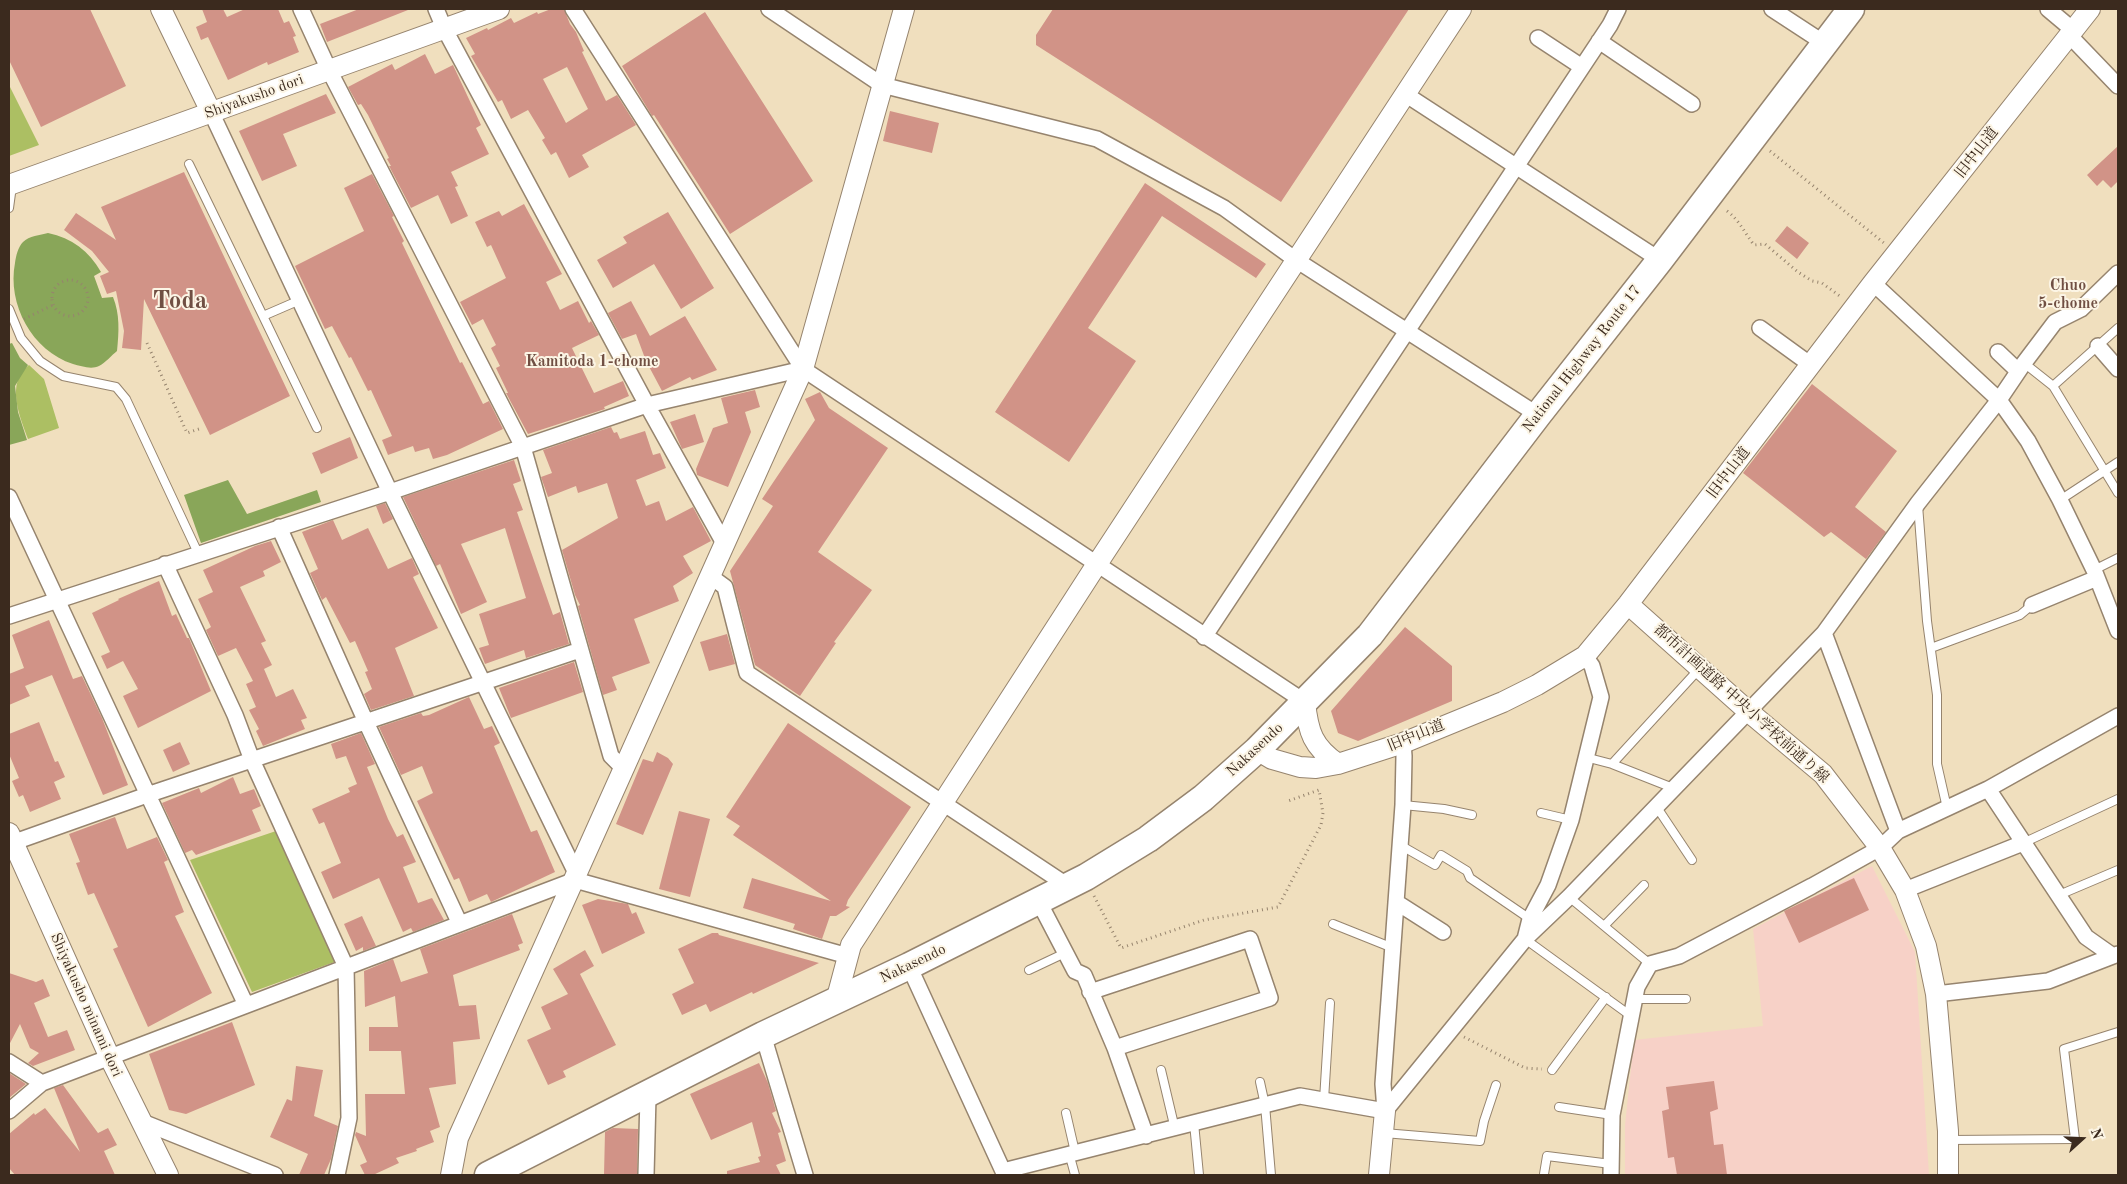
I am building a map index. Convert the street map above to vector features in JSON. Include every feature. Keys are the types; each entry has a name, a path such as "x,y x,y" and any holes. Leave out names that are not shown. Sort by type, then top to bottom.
{"highway":[{"name":"National Highway Route 17","path":"1305,702 1370,635 1538,415 1754,138 1851,9"},
{"name":"Nakasendo","path":"488,1175 648,1096 764,1035 909,966 1068,886 1148,839 1203,798 1257,750 1305,702"}],"street":[{"path":"161,9 390,492 576,876"},
{"path":"300,9 329,70 523,447 611,756 624,769"},
{"path":"436,9 444,28 647,405 725,545"},
{"name":"Shiyakusho dori","path":"10,184 499,9"},
{"path":"573,9 803,370 1305,702 1307,721 1317,746 1338,764"},
{"path":"769,9 882,85 1097,139 1224,208 1296,260 1538,415"},
{"path":"451,1175 458,1138 803,370 904,9"},
{"path":"836,1001 851,945 1096,564 1461,9"},
{"path":"1204,637 1516,168 1618,9"},
{"path":"1772,9 1824,44"},
{"path":"2048,9 2118,86"},
{"name":"旧中山道","path":"1257,750 1272,759 1300,768 1316,768 1338,764 1402,743 1503,702 1537,685 1585,656 1628,604 1873,283 2090,9"},
{"path":"1538,38 1582,67"},
{"path":"1599,41 1692,104"},
{"path":"1405,94 1660,260"},
{"path":"1385,1111 1525,939 1569,897 1824,633 1918,503 1999,400 2021,367 2056,322 2081,309 2118,273"},
{"path":"1873,283 1999,400 2028,441 2060,500 2096,574 2118,631"},
{"path":"1760,328 1811,365"},
{"path":"2098,346 2118,369"},
{"path":"1998,352 2021,367"},
{"path":"9,616 390,492 647,405 803,370"},
{"path":"9,497 246,1006"},
{"path":"279,527 366,722 459,922"},
{"path":"165,564 235,715 252,760 346,967 349,1118 337,1175"},
{"path":"2032,605 2096,574"},
{"path":"710,576 726,587 747,673 1068,886"},
{"name":"都市計画道路 中央小学校前通り線","path":"1628,604 1749,712 1823,774 1880,848 1905,890 1926,946 1936,994 1949,1140 1948,1175"},
{"path":"1824,633 1898,831"},
{"path":"10,840 484,684 580,650"},
{"path":"1525,939 1530,919 1548,885 1570,820 1601,697 1592,666 1585,656"},
{"path":"1611,1170 1612,1115 1638,987 1650,964 1679,956 1812,886 1880,848 1898,831 1988,789 2118,716"},
{"path":"1379,1175 1381,1132 1385,1111 1382,1084 1403,804 1404,756 1402,743"},
{"path":"1988,789 2086,936 2116,955"},
{"name":"Shiyakusho minami dori","path":"10,840 140,1122 168,1175"},
{"path":"1905,890 2023,842"},
{"path":"9,1111 42,1083 246,1006 576,876 848,956"},
{"path":"1039,902 1075,971 1084,975 1115,1048 1146,1136"},
{"path":"1396,902 1443,932"},
{"path":"1090,992 1250,939 1270,998 1115,1048"},
{"path":"1936,994 2048,981 2116,955"},
{"path":"909,966 1003,1171 1072,1152 1175,1129 1300,1096 1385,1111"},
{"path":"764,1035 805,1175"},
{"path":"9,1062 42,1083"},
{"path":"646,1175 648,1096"},
{"path":"140,1122 275,1175"}],"lane":[{"path":"189,164 316,428"},
{"path":"9,208 10,184"},
{"path":"263,316 300,300"},
{"path":"9,309 12,324 40,361 63,376 116,387 126,399 198,553"},
{"path":"2053,386 2118,328"},
{"path":"2021,367 2053,386 2118,493"},
{"path":"2060,500 2118,462"},
{"path":"1918,503 1937,695 1937,764 1947,808"},
{"path":"2096,574 2118,558"},
{"path":"1931,648 2020,615 2032,605"},
{"path":"1612,764 1700,668"},
{"path":"1585,757 1612,764 1673,788"},
{"path":"2023,842 2118,799"},
{"path":"1403,804 1444,809 1472,815"},
{"path":"1656,806 1692,860"},
{"path":"1541,813 1570,820"},
{"path":"1400,845 1435,865 1441,855 1467,871 1470,878 1530,919"},
{"path":"2059,895 2118,870"},
{"path":"1604,926 1644,885"},
{"path":"1569,897 1650,964"},
{"path":"1333,924 1393,948"},
{"path":"1525,939 1631,1016"},
{"path":"1029,970 1065,953"},
{"path":"1552,1070 1606,997"},
{"path":"1635,999 1686,999"},
{"path":"1324,1100 1330,1003"},
{"path":"1949,1140 2074,1139 2064,1049 2118,1032"},
{"path":"1161,1070 1175,1129"},
{"path":"1260,1082 1265,1105 1271,1175"},
{"path":"1381,1132 1480,1141 1484,1120 1496,1085"},
{"path":"1559,1107 1612,1115"},
{"path":"1066,1113 1075,1175"},
{"path":"1194,1124 1199,1175"},
{"path":"1544,1174 1547,1156 1611,1170"}],"path":[{"path":"1754,138 1897,253"},
{"path":"1727,211 1737,219 1744,233 1754,245 1765,244 1798,272 1812,281 1822,283 1855,307"},
{"path":"63,281 77,281 87,291 87,306 77,316 63,315 53,305 53,291 63,281"},
{"path":"12,324 53,305"},
{"path":"147,343 187,433 202,428"},
{"path":"1094,896 1121,948 1204,920 1278,907 1321,825 1323,813 1319,790 1288,801"},
{"path":"1450,1030 1525,1068 1552,1070"}],"shaded area":[{"path":"1872,866 1915,952 1929,1175 1625,1175 1625,1125 1634,1040 1763,1026 1753,929"}],"green space":[{"path":"9,85 39,145 9,156"},
{"path":"48,233 65,238 79,246 101,272 94,276 102,298 113,297 118,323 117,351 99,366 93,368 86,367 58,358 35,337 19,310 14,279 15,260 19,249 28,238"},
{"path":"12,343 20,358 28,365 15,386 18,412 27,440 9,445 9,344"},
{"path":"29,365 44,379 59,428 28,439 18,411 16,391 22,372"},
{"path":"228,480 247,514 317,490 321,502 201,543 184,495"},
{"path":"282,829 340,960 252,992 190,860"}],"building":[{"path":"9,9 90,9 126,86 41,127 9,60"},
{"path":"202,9 223,9 227,17 245,9 278,9 284,23 289,21 296,36 293,37 299,52 268,65 267,62 228,80 208,37 201,40 196,27 207,22"},
{"path":"359,9 408,10 327,42 320,24"},
{"path":"551,9 564,9 606,101 617,95 636,125 582,155 589,167 569,178 556,152 551,155 542,140 545,138 528,110 511,119 502,100 498,102 471,56 475,54 466,38 487,28 488,30 511,18 514,23 537,12 538,14","holes":["567,67 588,109 566,123 543,79"]},
{"path":"1053,9 1409,9 1281,202 1036,45 1036,35"},
{"path":"705,12 813,181 730,234 654,115 652,116 622,66"},
{"path":"425,54 435,74 453,65 481,125 476,128 489,154 451,172 458,186 455,187 468,216 451,224 438,195 411,208 389,166 391,166 387,159 389,158 368,115 361,104 358,105 348,87 392,64 395,70"},
{"path":"326,94 336,113 283,134 297,166 262,181 239,131"},
{"path":"890,111 939,123 932,153 883,141"},
{"path":"2118,146 2118,181 2111,188 2103,180 2097,186 2087,175"},
{"path":"184,172 290,396 210,435 144,299 141,350 122,348 124,331 116,291 107,294 100,276 109,272 92,251 64,230 76,213 116,240 101,207"},
{"path":"372,174 394,216 392,217 404,241 402,243 460,363 462,362 483,404 489,401 503,429 447,455 433,459 429,448 415,452 413,446 388,455 382,440 392,436 371,390 368,391 351,357 349,358 332,326 325,329 295,266 364,231 344,188"},
{"path":"1145,183 1266,264 1256,278 1162,216 1088,328 1136,361 1069,462 995,412"},
{"path":"524,204 562,274 546,282 560,310 578,301 589,323 591,321 599,335 572,348 594,393 623,381 629,396 604,407 605,409 528,434 506,393 508,393 496,368 500,366 491,348 496,345 483,319 472,325 460,302 506,278 491,245 487,247 475,222 499,211 502,216"},
{"path":"668,212 714,288 681,309 654,264 613,288 597,260 627,243 623,237"},
{"path":"1787,226 1809,243 1797,259 1775,241"},
{"path":"631,301 650,336 685,316 717,370 692,380 690,377 662,391 646,361 636,334 622,339 608,313"},
{"path":"1812,384 1897,451 1855,507 1886,532 1866,559 1831,532 1824,537 1743,473"},
{"path":"755,390 760,407 745,412 751,432 728,487 697,475 696,469 713,428 728,423 721,398"},
{"path":"820,392 829,408 888,448 818,552 872,590 834,642 836,643 800,696 755,665 730,571 773,506 762,499 815,420 805,399"},
{"path":"695,414 704,442 682,449 670,422"},
{"path":"611,427 614,433 617,432 620,439 645,431 653,455 660,453 666,468 636,480 646,506 659,501 666,521 693,507 711,541 683,556 693,573 673,586 679,601 634,619 650,663 612,677 617,690 603,695 578,606 580,605 575,595 562,550 618,518 607,483 578,493 576,486 548,497 541,477 552,473 543,450"},
{"path":"350,437 358,458 321,474 312,453"},
{"path":"514,460 521,481 513,484 523,510 517,512 553,615 560,612 569,644 526,658 524,650 485,664 479,648 489,645 479,614 526,598 505,528 461,544 487,602 461,614 440,564 436,566 403,497"},
{"path":"385,503 393,519 383,524 376,506"},
{"path":"333,520 342,540 368,528 388,569 412,558 419,574 413,577 438,628 395,648 414,696 371,710 364,694 372,689 365,672 368,671 355,641 350,643 326,597 322,600 310,573 318,569 302,532"},
{"path":"271,541 281,562 263,571 265,576 240,587 266,641 261,643 272,665 264,669 276,697 293,689 307,718 301,720 305,729 263,746 256,731 259,729 249,710 256,707 246,684 253,681 236,648 218,656 206,630 211,627 198,599 213,592 203,570 255,546"},
{"path":"159,581 172,616 176,614 187,638 189,638 211,691 138,728 123,696 138,689 123,661 107,669 101,656 110,652 92,613"},
{"path":"49,620 73,679 82,676 102,718 128,785 103,795 52,675 25,686 30,696 9,705 9,674 24,668 12,635"},
{"path":"1405,627 1452,666 1452,701 1358,741 1338,733 1331,711"},
{"path":"727,634 735,664 709,671 700,642"},
{"path":"574,662 583,692 511,718 499,688"},
{"path":"469,697 484,729 492,726 500,743 494,746 531,832 537,830 555,872 491,902 487,894 469,902 459,878 454,880 417,801 433,793 422,766 401,775 379,727 421,713 423,716 429,715"},
{"path":"39,722 55,762 58,761 65,777 54,782 61,799 30,812 23,795 19,797 12,781 19,778 9,754 9,734"},
{"path":"788,723 911,807 848,900 846,906 850,907 836,916 830,916 822,939 793,929 795,924 743,908 752,878 831,901 733,835 740,826 726,817"},
{"path":"361,733 375,764 367,767 388,819 397,837 403,834 416,862 403,867 418,903 432,898 444,920 413,932 411,928 403,932 379,878 333,899 321,872 341,863 324,822 319,824 312,809 350,792 348,788 357,784 346,756 336,759 331,744"},
{"path":"180,742 190,764 173,772 163,750"},
{"path":"657,752 668,758 673,764 643,835 616,824 643,759 653,762"},
{"path":"233,777 240,794 254,789 261,806 252,810 261,831 196,855 192,850 185,853 162,803 199,788 201,793"},
{"path":"679,811 710,819 690,897 659,889"},
{"path":"115,817 127,849 157,837 168,860 164,862 184,912 175,916 212,993 148,1027 113,949 118,947 94,893 88,895 76,863 80,862 69,834"},
{"path":"1854,878 1869,910 1799,943 1784,911"},
{"path":"598,899 628,904 632,914 636,912 645,933 602,954 582,905"},
{"path":"512,914 523,943 518,945 520,950 453,975 459,1006 476,1005 480,1039 453,1042 456,1084 429,1088 440,1127 430,1131 434,1142 416,1149 417,1151 396,1158 399,1163 373,1175 365,1175 360,1165 367,1162 355,1135 356,1132 366,1136 365,1094 405,1094 401,1051 369,1051 369,1027 398,1027 395,996 365,1007 364,971 393,959 401,982 428,973 420,949"},
{"path":"362,916 376,946 363,951 363,947 356,951 344,924"},
{"path":"712,933 718,933 719,935 819,963 710,1012 706,1004 682,1015 672,994 694,983 678,949"},
{"path":"585,950 594,966 580,974 616,1045 563,1071 566,1077 548,1085 527,1040 551,1029 541,1007 568,994 553,969"},
{"path":"9,973 36,982 43,979 50,996 34,1003 48,1037 67,1030 75,1050 33,1066 28,1063 39,1053 30,1048 20,1024 9,1045"},
{"path":"232,1022 255,1085 186,1114 169,1110 149,1054"},
{"path":"759,1063 768,1083 776,1111 772,1113 781,1132 778,1133 786,1161 776,1165 781,1175 727,1175 727,1171 760,1162 758,1157 761,1156 752,1122 711,1140 690,1094"},
{"path":"296,1066 323,1070 314,1116 338,1126 331,1159 324,1175 299,1175 308,1154 270,1137 287,1099 292,1101"},
{"path":"9,1073 26,1084 9,1098"},
{"path":"1714,1081 1718,1109 1710,1112 1714,1145 1723,1144 1727,1175 1677,1175 1674,1157 1668,1158 1662,1111 1669,1109 1666,1087"},
{"path":"63,1085 98,1133 108,1128 117,1145 104,1151 115,1175 15,1175 9,1168 9,1134 34,1113 35,1115 45,1108 80,1152 54,1088"},
{"path":"613,1128 638,1129 637,1175 604,1175 605,1132"}],"district":[{"name":"Chuo 5-chome","path":"2068,295"},
{"name":"Toda","path":"180,301"},
{"name":"Kamitoda 1-chome","path":"592,362"}]}
